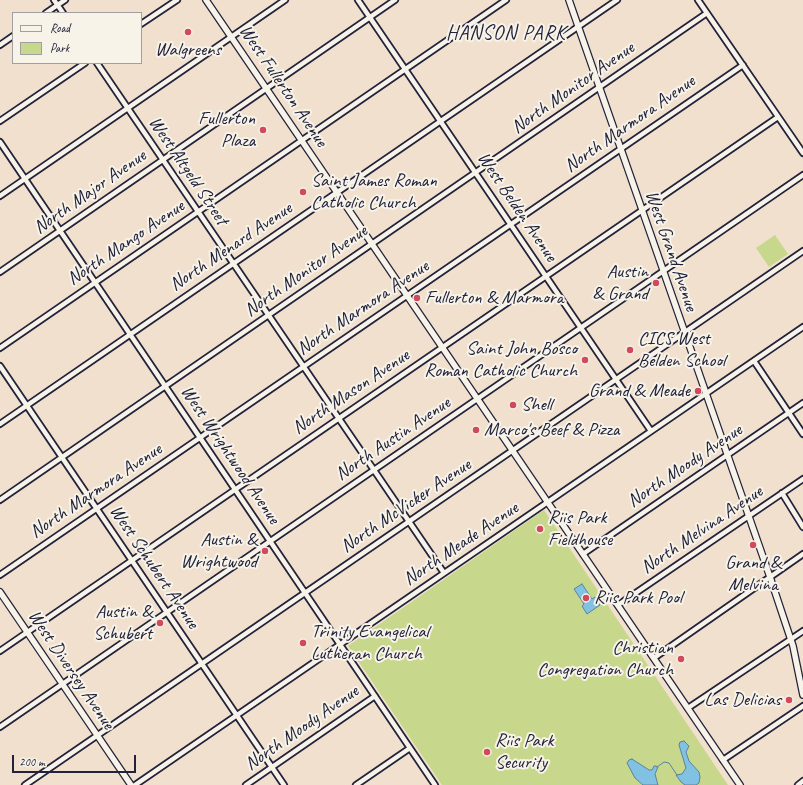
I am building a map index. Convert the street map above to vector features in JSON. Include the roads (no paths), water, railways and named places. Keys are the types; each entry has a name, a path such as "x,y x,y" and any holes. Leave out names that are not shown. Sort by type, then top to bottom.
{"main road":[{"name":"West Fullerton Avenue","path":"206,0 740,785"},
{"name":"West Grand Avenue","path":"569,0 662,272 791,639 803,695"},
{"name":"West Diversey Avenue","path":"0,592 131,785"}],"street":[{"path":"54,0 62,12"},
{"path":"48,12 65,0"},
{"path":"142,23 176,0"},
{"path":"0,196 285,0"},
{"name":"West Belden Avenue","path":"358,0 651,431"},
{"name":"North Major Avenue","path":"0,272 396,0"},
{"name":"North Mango Avenue","path":"0,348 506,0"},
{"name":"North Menard Avenue","path":"0,424 617,0"},
{"path":"698,0 803,153"},
{"name":"North Monitor Avenue","path":"0,500 707,13"},
{"path":"0,45 12,37"},
{"path":"0,121 84,64"},
{"name":"West Altgeld Street","path":"98,64 444,573"},
{"name":"North Marmora Avenue","path":"0,575 743,65"},
{"name":"North Mason Avenue","path":"0,651 778,117"},
{"name":"West Wrightwood Avenue","path":"0,142 435,785"},
{"name":"North Austin Avenue","path":"0,727 803,175"},
{"name":"North McVicker Avenue","path":"25,785 803,251"},
{"name":"North Meade Avenue","path":"135,785 803,327"},
{"path":"754,361 803,434"},
{"name":"West Schubert Avenue","path":"0,366 284,785"},
{"name":"North Moody Avenue","path":"583,554 803,403"},
{"name":"North Melvina Avenue","path":"618,605 803,479"},
{"path":"782,493 803,527"},
{"path":"654,658 803,554"},
{"path":"688,708 803,631"},
{"name":"North Moody Avenue","path":"246,785 375,696"},
{"path":"723,760 803,706"},
{"path":"356,785 410,748"},
{"path":"798,785 803,781"}],"water":[{"name":"Riis Park Pool","path":"582,584 592,599 595,597 600,605 587,614 582,606 584,604 574,589"},
{"path":"684,741 689,746 686,752 689,761 699,772 699,783 696,785 685,785 676,775 682,774 686,768 679,745 680,742"},
{"path":"632,759 649,770 652,770 654,766 658,767 655,774 658,785 643,785 635,778 627,763"}],"waterway":[{"path":"657,767 664,762 669,763 677,775"}],"place":[{"name":"Walgreens","path":"188,32"},
{"name":"Fullerton Plaza","path":"263,130"},
{"name":"Saint James Roman Catholic Church","path":"303,192"},
{"name":"Austin & Grand","path":"656,283"},
{"name":"Fullerton & Marmora","path":"417,298"},
{"name":"CICS West Belden School","path":"630,350"},
{"name":"Saint John Bosco Roman Catholic Church","path":"585,360"},
{"name":"Grand & Meade","path":"698,391"},
{"name":"Shell","path":"513,405"},
{"name":"Marco's Beef & Pizza","path":"476,430"},
{"name":"Riis Park Fieldhouse","path":"540,529"},
{"name":"Grand & Melvina","path":"753,545"},
{"name":"Austin & Wrightwood","path":"265,551"},
{"name":"Riis Park Pool","path":"586,598"},
{"name":"Austin & Schubert","path":"160,623"},
{"name":"Trinity Evangelical Lutheran Church","path":"303,643"},
{"name":"Christian Congregation Church","path":"681,659"},
{"name":"Las Delicias","path":"789,700"},
{"name":"Riis Park Security","path":"487,752"}],"district":[{"name":"HANSON PARK","path":"506,34"}]}
